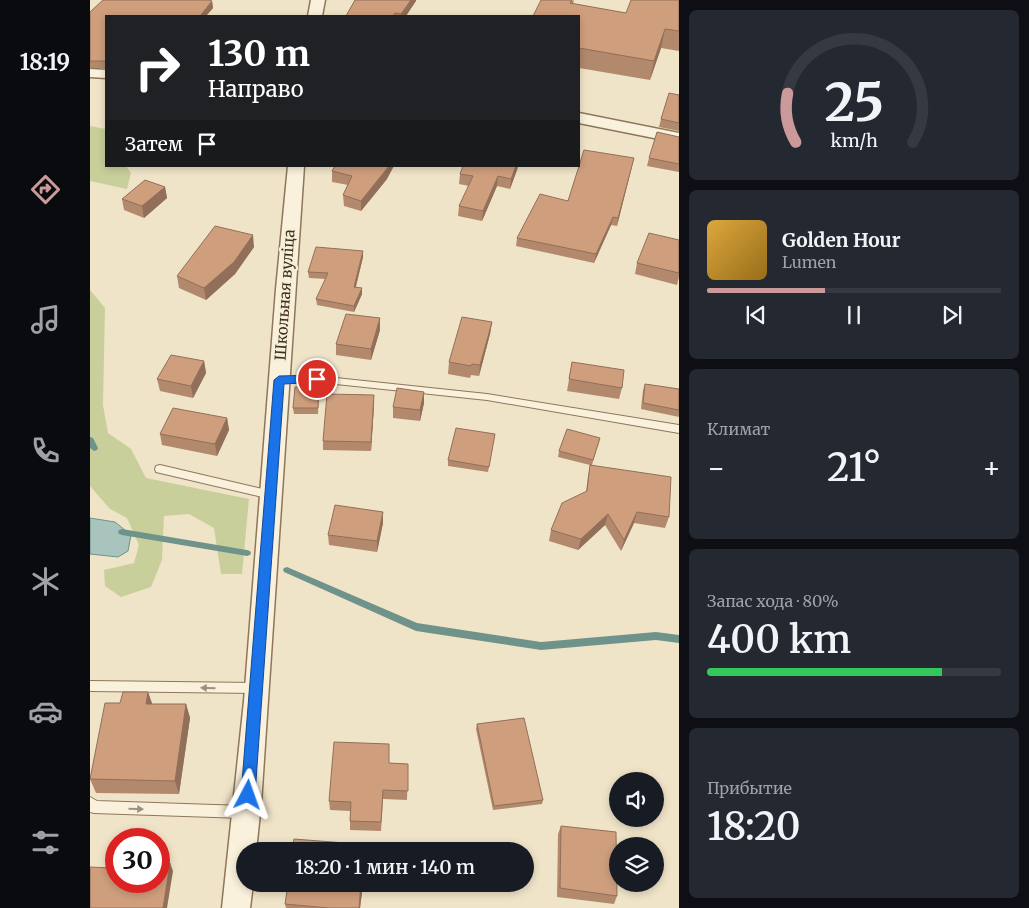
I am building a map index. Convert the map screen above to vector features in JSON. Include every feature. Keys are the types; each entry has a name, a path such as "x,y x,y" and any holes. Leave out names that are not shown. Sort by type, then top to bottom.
{"street":[{"path":"316,15 318,0"},
{"path":"90,73 105,74"},
{"path":"580,118 679,138"},
{"name":"Школьная вуліца","path":"236,908 247,812 272,496 286,261 296,167"}],"lane":[{"path":"279,380 317,379 487,397 679,429"},
{"path":"160,469 272,496"},
{"path":"90,686 256,688"},
{"path":"90,803 94,807 247,812"}],"green space":[{"path":"90,126 105,129 105,167 127,167 131,173 127,189 90,181"},
{"path":"90,290 105,308 103,405 108,433 131,449 146,478 249,499 242,574 221,574 214,528 189,514 164,516 162,560 151,587 121,597 105,586 104,570 134,563 139,545 127,518 110,509 90,486"}],"water":[{"path":"90,518 115,522 131,535 128,551 118,557 90,554"}],"building":[{"path":"103,0 212,1 201,15 105,15 105,61 90,61 90,12"},
{"path":"355,0 411,0 401,14 347,15"},
{"path":"541,0 572,0 570,3 626,13 631,0 679,0 679,31 665,29 654,61 580,48 580,15 534,15"},
{"path":"669,93 679,95 679,123 661,119"},
{"path":"657,132 679,137 679,164 649,158"},
{"path":"584,150 634,158 618,218 613,217 596,254 517,238 540,194 568,201"},
{"path":"334,167 388,167 361,201 343,195 352,176 332,171"},
{"path":"463,167 516,167 511,179 498,176 483,211 459,206 473,176 460,174"},
{"path":"145,180 165,187 142,206 122,199"},
{"path":"215,226 253,235 234,262 204,288 177,276"},
{"path":"649,233 679,240 679,273 637,263"},
{"path":"316,247 363,251 354,287 362,288 354,306 316,299 328,273 308,272"},
{"path":"346,314 380,318 371,349 336,344"},
{"path":"462,317 492,322 480,365 472,364 471,366 449,362"},
{"path":"171,355 204,361 191,386 157,379"},
{"path":"572,362 624,370 622,388 569,379"},
{"path":"645,384 679,389 679,410 643,403"},
{"path":"295,387 319,387 318,408 293,408"},
{"path":"397,388 424,392 420,410 393,407"},
{"path":"327,394 374,395 371,442 323,441"},
{"path":"173,408 227,418 215,444 160,434"},
{"path":"456,428 495,434 489,467 448,460"},
{"path":"567,429 600,438 593,460 559,451"},
{"path":"590,465 671,477 669,517 637,512 624,540 608,514 581,539 551,530 562,503 587,491"},
{"path":"335,505 383,512 377,541 328,535"},
{"path":"123,692 148,692 146,704 186,704 175,781 90,779 105,703 120,703"},
{"path":"524,718 543,800 494,806 477,724"},
{"path":"334,742 389,744 389,763 408,764 408,791 383,790 381,822 350,821 351,802 329,801"},
{"path":"561,826 616,832 616,837 609,837 609,892 617,892 617,896 560,888"},
{"path":"294,839 332,842 294,842"},
{"path":"90,867 105,868 105,893 165,893 163,908 90,908"},
{"path":"287,892 360,892 359,908 329,908 285,904"}],"waterway":[{"path":"90,440 94,448"},
{"path":"122,532 247,553"},
{"path":"287,570 416,627 541,646 656,636 679,639"}],"route":[{"path":"248,795 272,496 279,380 317,379"}]}
